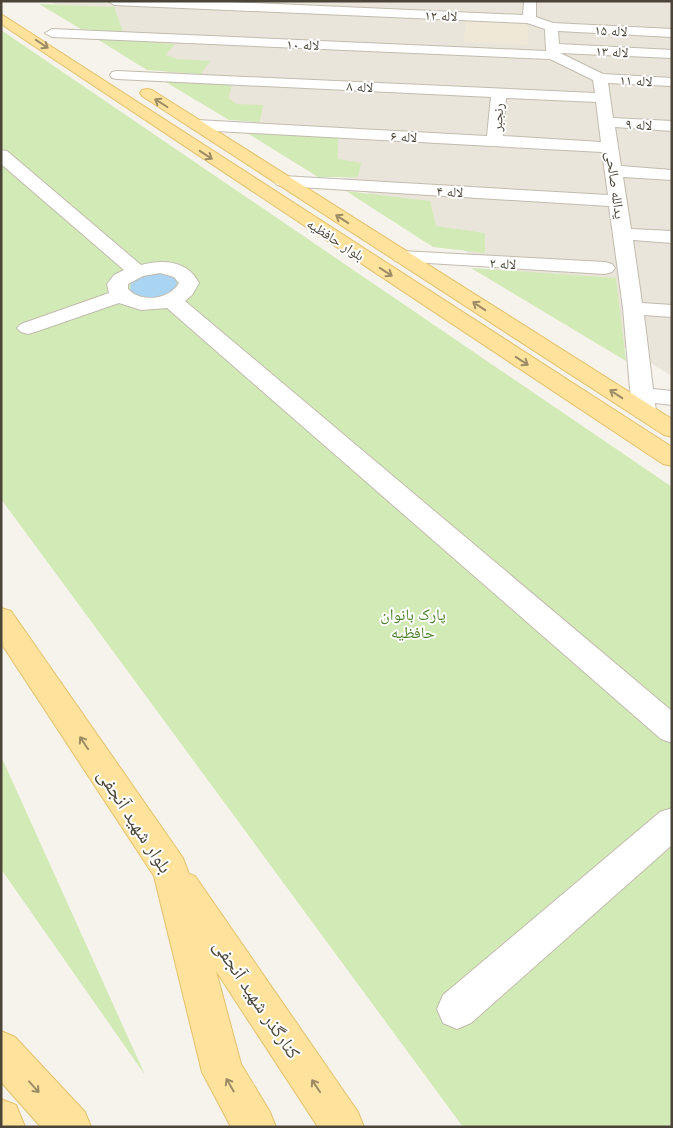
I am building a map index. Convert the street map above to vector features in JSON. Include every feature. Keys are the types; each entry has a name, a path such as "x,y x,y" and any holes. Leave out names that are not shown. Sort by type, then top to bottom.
{"main road":[{"name":"بلوار حافظیه","path":"3,1 402,257 644,404 672,430"},
{"name":"بلوار حافظیه","path":"1,18 172,132 672,458"},
{"path":"172,132 197,125"},
{"path":"621,425 644,404"},
{"name":"بلوار شهید آنجفی","path":"1,620 170,870 223,1072 255,1127"},
{"name":"کنارگذر شهید آنجفی","path":"170,870 344,1127"},
{"path":"1,1051 70,1127"},
{"path":"1,1120 4,1127"}],"street":[{"name":"لاله ۱۲","path":"114,1 332,6 381,13 529,19"},
{"path":"530,1 529,19 550,27 553,51 600,78"},
{"path":"372,47 381,13"},
{"name":"لاله ۱۵","path":"550,27 672,33"},
{"name":"لاله ۱۰","path":"52,33 413,49 553,51"},
{"path":"404,88 413,49"},
{"name":"لاله ۱۳","path":"553,51 672,54"},
{"name":"لاله ۸","path":"117,75 603,98"},
{"name":"لاله ۱۱","path":"600,78 672,82"},
{"name":"یدالله صالحی","path":"600,78 633,308 644,404"},
{"name":"رنجبر","path":"495,141 499,93"},
{"name":"لاله ۹","path":"607,122 672,126"},
{"name":"لاله ۶","path":"197,125 610,147"},
{"path":"1,154 136,270"},
{"path":"614,171 672,175"},
{"name":"لاله ۴","path":"283,181 618,201"},
{"path":"623,234 672,237"},
{"name":"لاله ۲","path":"402,257 605,268"},
{"path":"166,268 180,272 189,283 187,289 171,300 146,304 135,302 122,295 118,287 120,281 136,270 166,268"},
{"path":"28,328 122,295"},
{"path":"171,300 672,730"},
{"path":"633,308 672,311"},
{"path":"644,404 672,398"},
{"path":"458,1009 672,823"}],"shaded area":[{"path":"50,1 672,1 672,376"},
{"path":"466,20 528,23 528,45 464,42"}],"green space":[{"path":"39,4 114,7 123,32 81,29"},
{"name":"پارک بانوان حافظیه","path":"1,30 672,487 672,1127 463,1127 1,499"},
{"path":"97,39 175,44 166,55 177,59 210,61 201,74 147,70"},
{"path":"164,81 232,85 228,98 237,104 263,105 260,122 229,120"},
{"path":"244,131 338,137 338,159 361,163 358,177 318,177"},
{"path":"346,191 430,201 436,226 485,233 485,253 433,247"},
{"path":"471,268 616,278 626,361"},
{"path":"1,756 145,1075 1,869"}],"water":[{"path":"158,272 176,279 177,283 174,289 169,293 156,298 149,298 135,295 130,291 131,282 141,275"}]}
